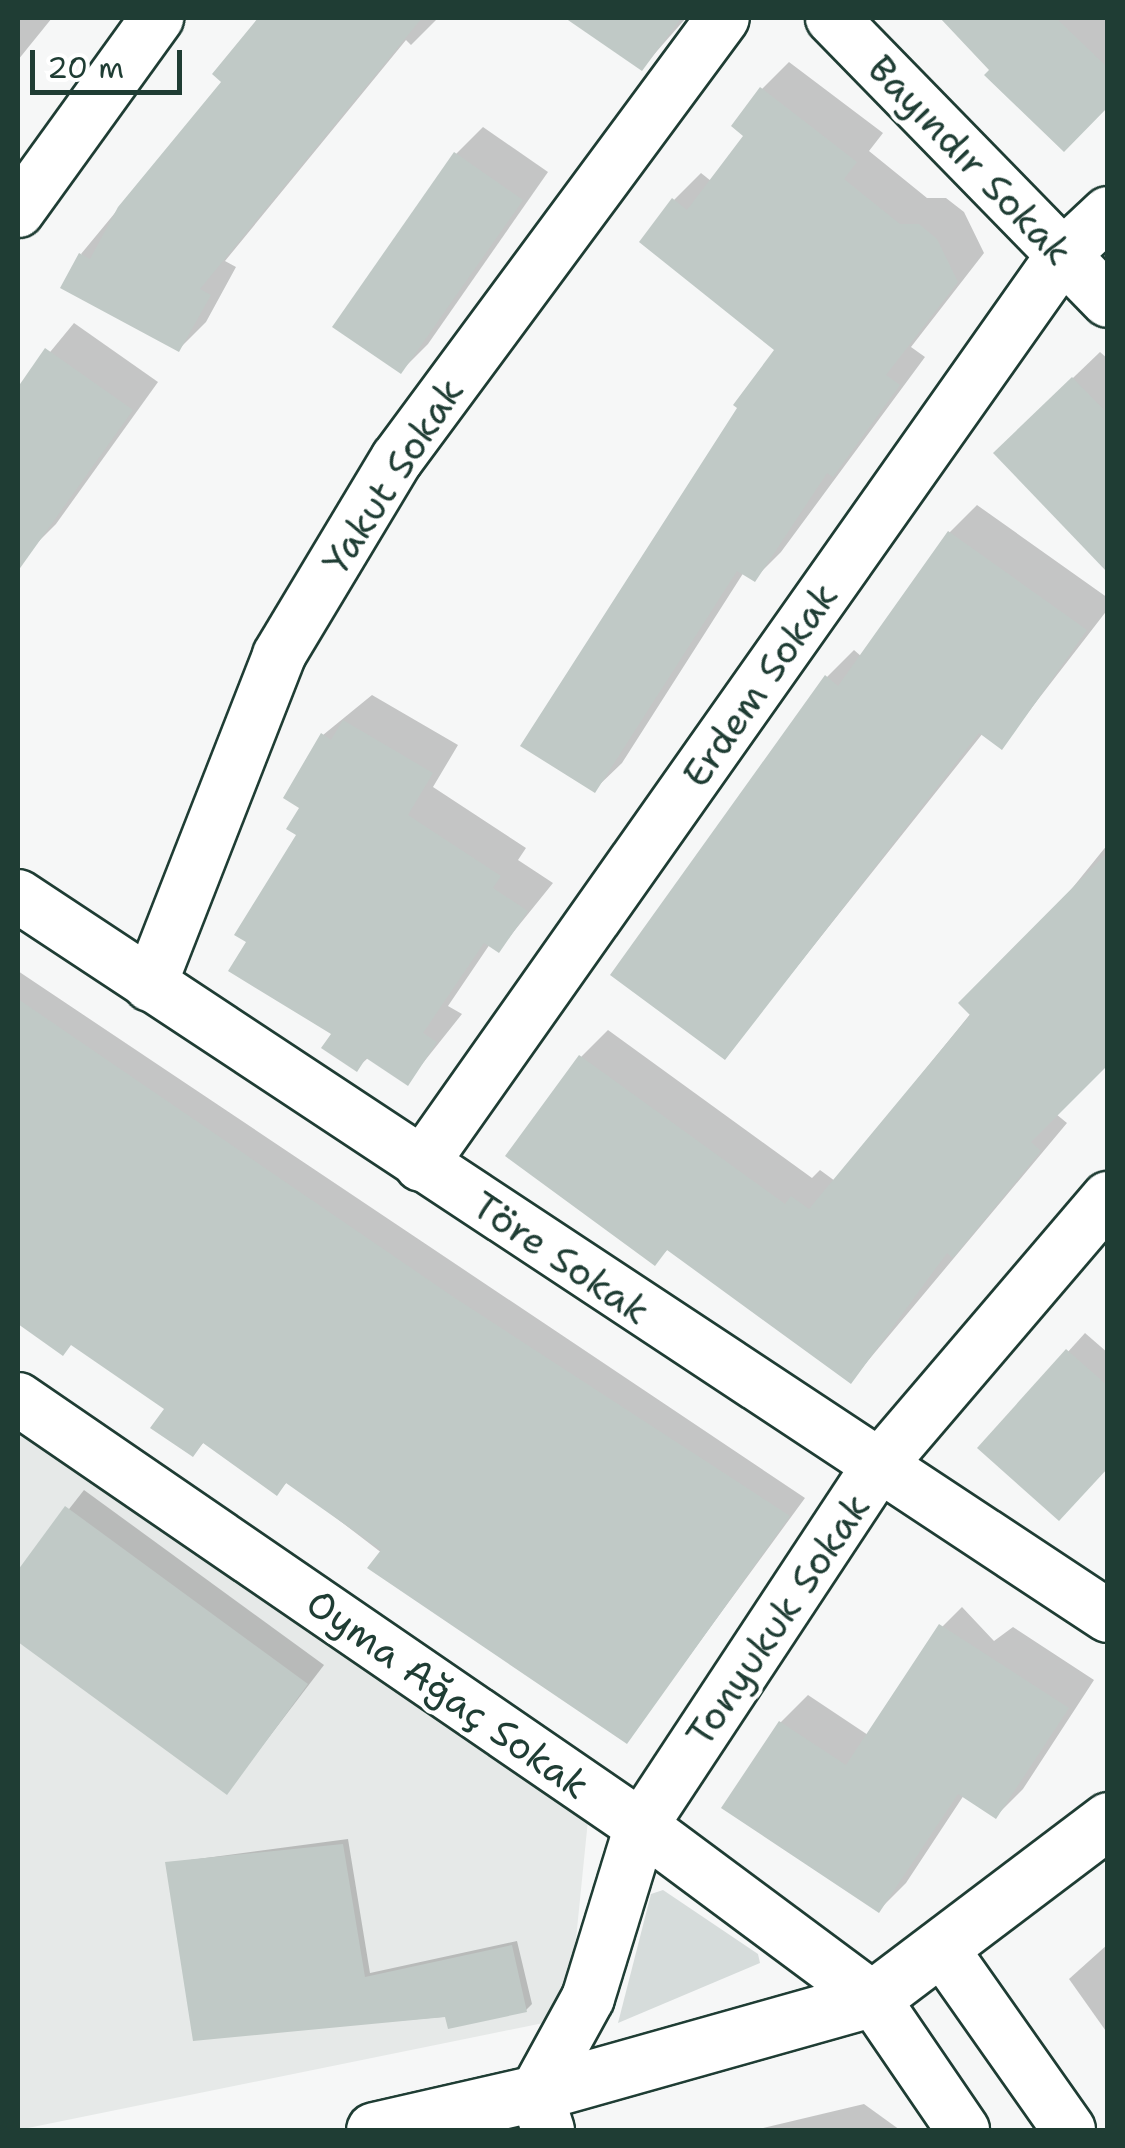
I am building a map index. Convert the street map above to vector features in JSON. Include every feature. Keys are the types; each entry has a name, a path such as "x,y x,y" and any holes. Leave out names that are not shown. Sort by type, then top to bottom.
{"main road":[{"path":"374,2130 542,2112 873,1998 1108,1820"}],"street":[{"path":"18,211 157,18"},
{"name":"Yakut Sokak","path":"150,985 279,655 397,459 723,18"},
{"name":"Bayındır Sokak","path":"832,18 1108,301"},
{"name":"Erdem Sokak","path":"421,1165 1062,256 1108,214"},
{"name":"Töre Sokak","path":"18,896 1108,1616"},
{"name":"Tonyukuk Sokak","path":"542,2112 588,1998 641,1826 878,1467 1108,1198"},
{"name":"Oyma Ağaç Sokak","path":"18,1398 641,1826 873,1998 963,2130"},
{"path":"942,1949 1070,2130"}],"shaded area":[{"path":"18,1415 588,1820 568,2018 18,2130"},
{"path":"663,1890 758,1954 760,1963 618,2023 651,1894"}],"building":[{"path":"258,18 422,18 200,289 211,295 179,352 60,288 79,253 90,259 118,207 221,82 212,74"},
{"path":"565,18 681,18 642,71"},
{"path":"940,18 1056,18 1108,68 1108,107 1064,152 984,75 989,70"},
{"path":"760,87 857,162 844,179 900,224 919,224 937,239 958,282 886,375 900,385 833,477 827,473 755,582 737,571 595,793 520,746 737,408 733,405 774,350 639,242 672,198 687,210 743,136 731,126"},
{"path":"454,152 523,200 401,374 332,327"},
{"path":"45,348 133,410 18,571 18,387"},
{"path":"1072,377 1108,414 1108,573 993,453"},
{"path":"948,531 1087,630 1002,750 979,733 725,1060 610,975 825,675 838,686"},
{"path":"343,720 433,773 408,815 501,876 493,888 528,911 499,953 484,943 423,1033 437,1042 408,1086 366,1058 357,1072 321,1048 331,1034 228,971 246,942 234,935 296,835 286,829 299,808 283,798 321,733 331,740"},
{"path":"1108,852 1108,1065 1031,1142 1041,1151 953,1258 947,1253 851,1384 667,1250 655,1266 505,1156 579,1055 785,1204 791,1196 809,1209 970,1015 958,1003"},
{"path":"18,999 452,1296 790,1516 627,1744 367,1568 381,1550 286,1483 277,1496 203,1443 193,1457 150,1428 164,1409 71,1345 63,1356 18,1324"},
{"path":"1066,1349 1108,1386 1108,1468 1059,1521 977,1448"},
{"path":"65,1506 308,1684 227,1795 18,1642 18,1570"},
{"path":"939,1624 1069,1708 996,1819 958,1794 879,1913 721,1808 779,1721 846,1765"},
{"path":"343,1844 365,1977 512,1945 527,2012 448,2029 445,2017 193,2041 165,1862"}]}
